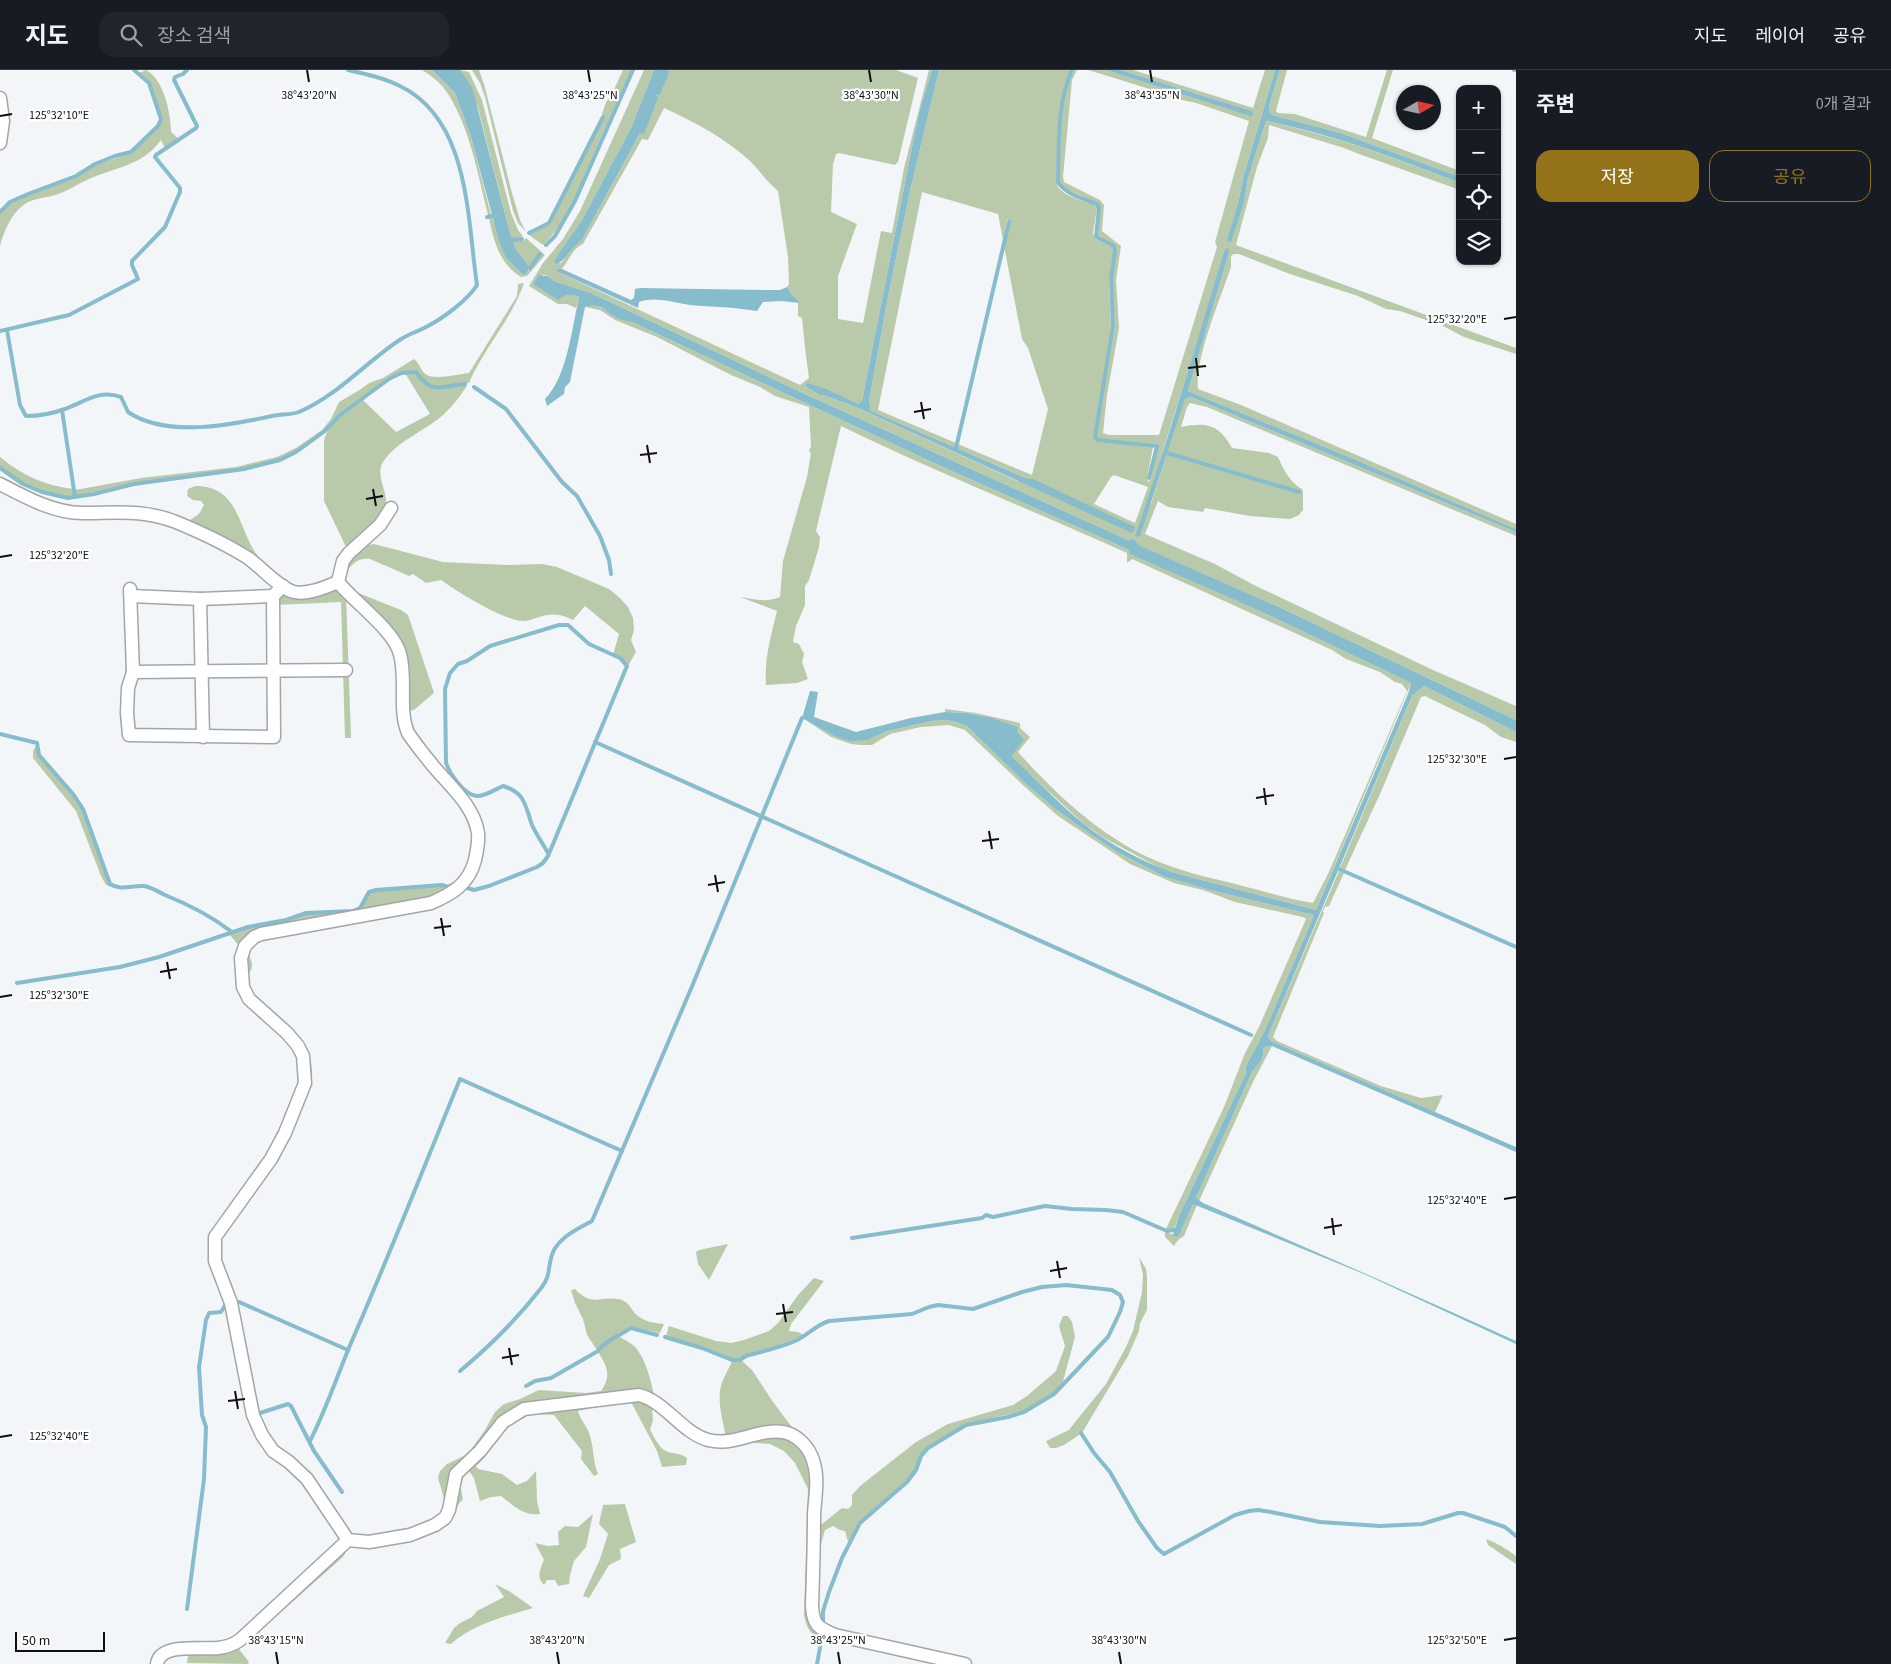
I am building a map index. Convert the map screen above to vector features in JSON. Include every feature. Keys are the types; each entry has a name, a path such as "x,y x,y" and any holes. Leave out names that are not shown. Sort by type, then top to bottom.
{"street":[{"path":"0,98 3,121 0,142"},
{"path":"0,484 36,502 62,510 81,513 119,511 157,515 213,539 246,558 283,586 295,592 326,588 338,582"},
{"path":"338,582 343,561 349,553 380,525 392,508"},
{"path":"338,582 389,635 400,652 404,684 404,722 408,733 472,813 478,834 474,864 468,879 461,887 448,896 431,903 261,934 254,937 245,946 240,958 243,987 249,999 287,1033 298,1046 303,1056 305,1083 285,1133 271,1159 215,1237 215,1261 231,1303 253,1416 262,1435 273,1451 289,1462 306,1479 348,1540"},
{"path":"273,596 274,737 129,735 127,713 128,688 133,672 130,592 200,599 273,596 283,586"},
{"path":"200,599 203,737"},
{"path":"133,672 346,670"},
{"path":"157,1664 164,1652 170,1650 231,1646 240,1640 348,1540 369,1542 410,1535 435,1525 445,1518 449,1510 456,1474 480,1452 503,1422 524,1409 639,1395 649,1398 686,1428 707,1440 722,1442 773,1432 784,1432 794,1436 811,1455 815,1468 817,1487 814,1512 812,1606 816,1625 835,1634 964,1664"}],"green space":[{"path":"146,70 158,81 162,89 170,116 171,132 179,139 165,148 161,140 145,156 136,161 96,176 62,193 28,202 20,207 12,217 0,246 0,213 11,203 76,177 95,165 132,153 159,127 162,119 150,82 139,73"},
{"path":"422,70 432,70 455,93 471,137 491,215 488,215 472,149 460,116 443,87"},
{"path":"460,70 469,72 482,100 511,213 518,230 523,236 514,240 523,241 526,238 545,255 527,276 521,277 503,259 496,244 489,218 492,217 506,258 522,274 526,274 541,255 539,253 529,267 516,249 510,233 478,108"},
{"path":"472,70 479,70 484,84 512,193 520,220 526,232 518,223 513,211 485,97 480,83"},
{"path":"623,70 632,70 579,188 560,225 543,245 529,235 551,223 604,116 602,114 606,102 611,96"},
{"path":"644,70 654,70 631,128 582,220 555,261 561,263 576,244 582,240 640,133 644,133 657,98 656,94 667,77 668,70 896,70 918,78 898,162 895,165 839,153 836,154 833,164 831,212 857,224 838,276 838,319 863,323 881,231 892,233 904,168 929,70 932,70 915,132 862,401 858,404 805,386 821,396 823,395 856,407 1017,481 1033,479 1028,479 871,411 869,401 910,191 939,70 1072,70 1066,80 1062,100 1057,153 1058,187 1070,196 1095,205 1097,208 1093,233 1095,239 1112,247 1114,253 1109,281 1111,327 1094,438 1098,441 1153,447 1147,478 1148,482 1151,479 1158,444 1100,439 1096,436 1115,326 1112,280 1116,248 1115,245 1098,237 1100,207 1098,204 1062,187 1059,180 1063,110 1069,82 1074,70 1077,70 1072,80 1064,182 1100,200 1104,205 1102,231 1121,246 1116,280 1119,328 1107,395 1103,433 1109,435 1159,435 1217,247 1215,242 1249,121 1196,103 1168,97 1166,94 1088,70 1106,70 1251,115 1254,114 1252,111 1121,70 1133,70 1253,108 1265,70 1275,70 1243,178 1238,204 1244,202 1248,178 1266,121 1340,140 1388,157 1456,182 1456,189 1344,148 1269,125 1268,138 1257,167 1236,245 1516,348 1516,354 1464,337 1443,326 1400,311 1386,309 1358,296 1290,274 1239,254 1234,254 1231,256 1231,267 1204,346 1200,362 1198,389 1241,405 1516,524 1516,529 1354,459 1188,391 1228,256 1225,248 1161,459 1150,507 1167,454 1300,493 1300,491 1167,452 1185,399 1191,397 1516,532 1516,536 1207,407 1190,403 1181,427 1205,425 1217,429 1232,448 1269,453 1278,457 1288,476 1303,490 1303,510 1299,515 1290,519 1250,516 1205,508 1203,512 1168,507 1158,501 1145,534 1215,564 1254,585 1433,670 1516,706 1516,720 1279,607 1137,545 1134,539 1128,540 805,394 591,293 539,274 533,284 564,296 572,294 579,297 576,308 567,304 558,304 529,286 543,263 563,239 580,211","holes":["664,108 698,125 741,153 778,191 788,257 789,284 787,287 798,300 798,316 802,318 809,378 800,385 556,271 557,269 562,269 574,251 583,244 642,139 648,140","922,192 998,214 1003,240 1007,220 1010,220 1004,246 1022,339 1028,348 1048,409 1032,475 958,444 956,447 956,443 878,410","1114,475 1148,487 1135,523 1094,504"]},
{"path":"1280,70 1287,70 1276,111 1278,113 1295,114 1366,137 1387,70 1393,70 1372,138 1456,170 1456,176 1341,133 1272,115 1269,111"},
{"path":"524,283 512,309 469,383 433,387 427,384 417,371 400,372 339,415 325,430 280,459 244,468 134,483 76,496 75,490 141,478 236,467 277,457 296,448 322,430 331,419 339,402 369,383 383,378 414,359 427,375 441,377 469,373 517,296 518,284"},
{"path":"595,305 615,317 632,322 934,463 1129,550 1131,554 1262,612 1411,683 1316,910 1175,873 1158,867 1104,838 1084,824 1010,756 989,717 945,712 945,709 976,713 1020,723 1020,728 1030,737 1018,752 1069,804 1088,820 1129,847 1151,858 1189,872 1313,903 1329,872 1407,691 1402,684 1395,682 1380,672 1346,659 1332,650 1132,559 1127,563 1127,553 841,426 816,531 820,537 819,547 809,580 805,586 805,605 796,626 793,642 799,644 804,654 802,662 808,679 797,683 766,685 767,657 777,611 740,597 764,600 780,597 783,561 807,477 811,453 809,451 811,446 809,407 775,396 657,337 615,320 600,310 585,307"},
{"path":"405,373 416,373 427,385 432,387 443,388 465,384 467,386 443,415 403,442 383,462 380,474 386,498 385,510 374,524 347,549 324,501 324,441 326,434 339,418 363,400 396,432 430,414"},
{"path":"0,457 34,479 63,488 74,489 75,496 54,496 35,489 0,467"},
{"path":"195,486 208,487 227,498 238,515 255,552 282,583 184,524 199,514 204,505 201,501 193,500 187,496 188,489"},
{"path":"374,544 443,562 508,565 542,564 557,567 609,589 620,598 628,607 633,618 634,630 631,640 636,652 628,666 620,657 613,655 619,634 585,606 573,620 554,614 526,621 516,620 481,605 441,580 426,583 413,574 409,576 370,559 362,559 353,564 346,572 345,577 351,590 401,610 408,615 434,693 414,710 406,711 405,664 342,578 342,571 362,546"},
{"path":"339,588 346,594 351,738 345,738 341,602 275,605 283,590"},
{"path":"1424,686 1516,732 1516,742 1501,737 1485,725 1425,696 1421,697 1345,870 1340,868 1412,696"},
{"path":"806,720 834,736 868,740 887,731 937,720 953,721 967,726 1027,785 1054,808 1117,852 1165,877 1314,915 1265,1030 1246,1066 1246,1073 1174,1230 1166,1229 1224,1107 1245,1053 1259,1027 1306,919 1235,902 1203,890 1174,883 1130,864 1058,816 965,730 949,725 921,727 890,734 872,745 860,745 831,737"},
{"path":"37,744 38,755 73,795 82,810 109,885 115,888 106,885 101,876 76,811 33,758 33,751"},
{"path":"1339,871 1344,873 1329,906 1325,907 1323,911 1324,913 1273,1037 1277,1041 1381,1086 1421,1098 1443,1095 1435,1112 1271,1041 1268,1036"},
{"path":"442,886 448,888 447,894 283,927 241,948 229,934 286,921 306,914 353,912 361,908 370,892 376,890"},
{"path":"260,937 250,952 252,967 247,979 248,985 253,993 288,1024 303,1042 311,1064 312,1078 305,1102 283,1147 261,1183 233,1217 222,1236 219,1256 236,1301 233,1301 217,1261 216,1244 218,1236 277,1153 291,1129 308,1083 308,1063 300,1042 290,1029 255,999 249,990 245,979 244,961 246,953"},
{"path":"1272,1046 1253,1082 1199,1201 1196,1198 1252,1072 1262,1060 1264,1047"},
{"path":"1193,1204 1197,1205 1184,1236 1174,1246 1165,1237 1165,1232 1178,1236"},
{"path":"728,1244 709,1280 698,1264 696,1252"},
{"path":"1139,1257 1146,1269 1147,1310 1140,1323 1139,1331 1128,1356 1082,1433 1064,1445 1050,1448 1046,1441 1069,1430 1106,1384 1126,1347 1133,1331 1142,1292 1143,1275"},
{"path":"814,1278 824,1281 791,1324 789,1331 804,1335 778,1346 746,1355 740,1359 732,1359 666,1336 669,1326 716,1341 731,1343 769,1331 778,1323 798,1295"},
{"path":"575,1289 586,1298 622,1300 641,1318 664,1324 660,1333 631,1327 608,1340 597,1350 587,1335 583,1319 575,1303 571,1290"},
{"path":"1063,1316 1068,1316 1072,1322 1075,1337 1062,1385 1054,1393 1024,1411 966,1424 928,1447 920,1455 915,1470 907,1481 860,1523 848,1542 845,1531 833,1526 825,1530 820,1547 819,1567 816,1525 822,1524 842,1508 848,1509 852,1505 852,1495 860,1486 916,1442 948,1424 1013,1405 1027,1396 1056,1371 1065,1346 1059,1326"},
{"path":"620,1337 633,1345 642,1356 648,1371 655,1400 528,1406 468,1460 446,1505 438,1478 440,1471 447,1464 468,1454 495,1412 504,1404 539,1390 586,1393 601,1391 606,1381 607,1371 598,1352 603,1345"},
{"path":"741,1360 752,1370 801,1439 796,1435 726,1439 720,1403 721,1387 732,1361"},
{"path":"639,1397 662,1414 652,1409 653,1420 650,1430 658,1443 665,1451 685,1456 687,1458 686,1465 662,1467 657,1451 630,1400 578,1411 591,1441 598,1474 594,1476 581,1459 582,1451 554,1415 533,1414 521,1418 506,1430 476,1466 478,1469 502,1474 517,1485 527,1481 536,1471 537,1501 540,1514 524,1512 501,1496 480,1501 474,1478 469,1471 460,1484 463,1499 443,1526 430,1534 408,1541 349,1547 343,1557 239,1649 249,1662 248,1664 187,1663 189,1650 232,1648 349,1543 438,1524 459,1474 521,1413"},
{"path":"759,1436 793,1439 811,1462 811,1529 820,1637 811,1632 804,1615 808,1489 795,1463 784,1451 770,1444 742,1442"},
{"path":"625,1504 636,1542 620,1549 621,1559 609,1565 589,1598 583,1596 600,1559 608,1534 599,1524 603,1505"},
{"path":"593,1514 586,1547 574,1561 569,1584 558,1586 555,1580 547,1580 544,1585 539,1576 544,1560 535,1543 548,1546 559,1545 558,1532 565,1526 578,1527"},
{"path":"1486,1539 1502,1546 1516,1556 1516,1564 1488,1545"},
{"path":"495,1584 509,1591 533,1608 479,1626 451,1644 445,1643 454,1628 460,1623 472,1617 477,1611 504,1597"}],"water":[{"path":"432,70 460,70 472,87 510,233 516,249 530,268 526,274 522,274 506,258 499,241 471,137 455,93"},
{"path":"654,70 668,70 669,73 659,95 656,95 658,98 644,134 640,133 582,240 563,260 556,264 554,261 582,220 631,128"},
{"path":"932,70 939,70 910,191 888,297 869,401 871,411 1028,479 1033,479 1135,527 1132,533 856,407 823,395 821,396 805,386 807,383 826,389 858,404 862,401 915,132"},
{"path":"1106,70 1121,70 1252,111 1254,114 1251,116"},
{"path":"1275,70 1280,70 1269,106 1269,111 1272,115 1341,133 1456,176 1456,182 1340,140 1266,121 1231,242 1227,241 1238,204 1243,178"},
{"path":"1225,248 1229,249 1228,256 1188,391 1354,459 1516,529 1516,532 1191,397 1185,399 1140,536 1135,536"},
{"path":"557,269 562,269 631,300 634,298 635,289 640,288 780,290 787,287 799,303 782,301 763,302 757,311 690,305 665,300 645,300 639,302 638,308 556,271"},
{"path":"539,274 591,293 805,394 1128,540 1134,539 1138,545 1279,607 1516,720 1516,732 1424,686 1412,696 1268,1036 1271,1041 1516,1147 1516,1152 1272,1046 1264,1047 1262,1060 1252,1072 1196,1198 1203,1203 1516,1341 1516,1344 1364,1274 1193,1204 1178,1237 1173,1235 1179,1216 1246,1073 1246,1066 1265,1030 1314,915 1165,877 1117,852 1054,808 1027,785 967,726 953,721 937,720 887,731 868,740 850,741 834,736 802,718 810,691 818,692 814,717 856,732 911,718 945,712 989,717 1017,727 1017,732 1024,740 1011,756 1074,816 1116,846 1175,873 1316,910 1411,683 1262,612 1130,554 1129,550 934,463 632,322 617,318 599,307 585,307 570,382 565,387 564,394 547,406 545,399 559,378 564,365 579,297 568,295 558,300 533,284"}],"waterway":[{"path":"0,212 10,202 76,176 95,164 131,152 158,126 161,119 149,83 134,70"},
{"path":"0,331 69,315 138,279 132,261 165,227 180,192 180,188 155,157 197,126 174,80 175,77 187,70"},
{"path":"7,330 20,405 26,416 56,412 98,395 113,395 121,397 128,412 143,420 161,425 199,427 218,426 299,412 339,388 401,339 434,323 455,308 468,297 477,285 467,202 461,173 452,146 440,122 423,102 394,83 375,76 348,70"},
{"path":"546,245 555,236 575,201 633,70"},
{"path":"1072,70 1061,110 1058,182 1070,193 1097,204 1099,208 1096,237 1114,246 1115,252 1111,279 1113,326 1095,437 1098,440 1157,446 1149,478"},
{"path":"529,233 549,223 603,117"},
{"path":"487,217 492,216"},
{"path":"956,448 1009,222"},
{"path":"512,240 522,239"},
{"path":"530,268 540,254"},
{"path":"0,468 23,484 42,492 68,498 134,484 244,469 280,460 296,452 325,431 340,415 389,379 401,373 416,372 427,384 437,387 465,384"},
{"path":"474,387 506,409 562,482 577,496 600,536 609,560 611,574"},
{"path":"62,410 75,497"},
{"path":"1167,453 1299,492"},
{"path":"467,888 474,890 489,886 543,863 548,856 627,666 620,658 589,644 568,625 559,625 490,646 467,661 458,664 450,673 445,689 446,763 451,773 458,783 472,795 484,795 503,786 516,792 524,801 532,825 548,853"},
{"path":"460,1371 503,1331 542,1287 548,1276 553,1251 557,1245 567,1236 592,1221 693,984 802,718"},
{"path":"0,734 37,743 39,755 73,794 83,809 110,884 118,887 149,887 200,911 232,932"},
{"path":"595,742 1251,1035"},
{"path":"1339,869 1516,947"},
{"path":"17,983 120,967 159,957 248,927 286,920 306,913 353,911 360,908 369,892 376,890 442,885 448,887 454,884"},
{"path":"310,1441 460,1079 622,1151"},
{"path":"852,1238 982,1218 986,1215 993,1217 1045,1206 1123,1212 1167,1231 1174,1230"},
{"path":"665,1337 702,1348 732,1360 740,1360 746,1356 795,1341 829,1321 912,1314 938,1305 973,1309 1042,1287 1066,1285 1112,1290 1120,1295 1123,1302 1108,1337 1054,1394 1024,1412 966,1425 928,1448 921,1456 916,1470 907,1482 860,1523 842,1558 829,1592 823,1611 823,1624"},
{"path":"187,1609 204,1479 206,1427 202,1415 199,1367 206,1320 209,1313 221,1312 226,1304 239,1302 348,1350"},
{"path":"526,1386 535,1381 551,1378 598,1351 609,1341 631,1328 657,1335"},
{"path":"260,1413 288,1404 291,1406 314,1451 342,1492"},
{"path":"1081,1433 1094,1453 1110,1472 1138,1521 1157,1548 1164,1554 1235,1515 1258,1510 1320,1522 1380,1526 1422,1524 1463,1513 1505,1527 1516,1536"},
{"path":"817,1664 822,1637"}]}
